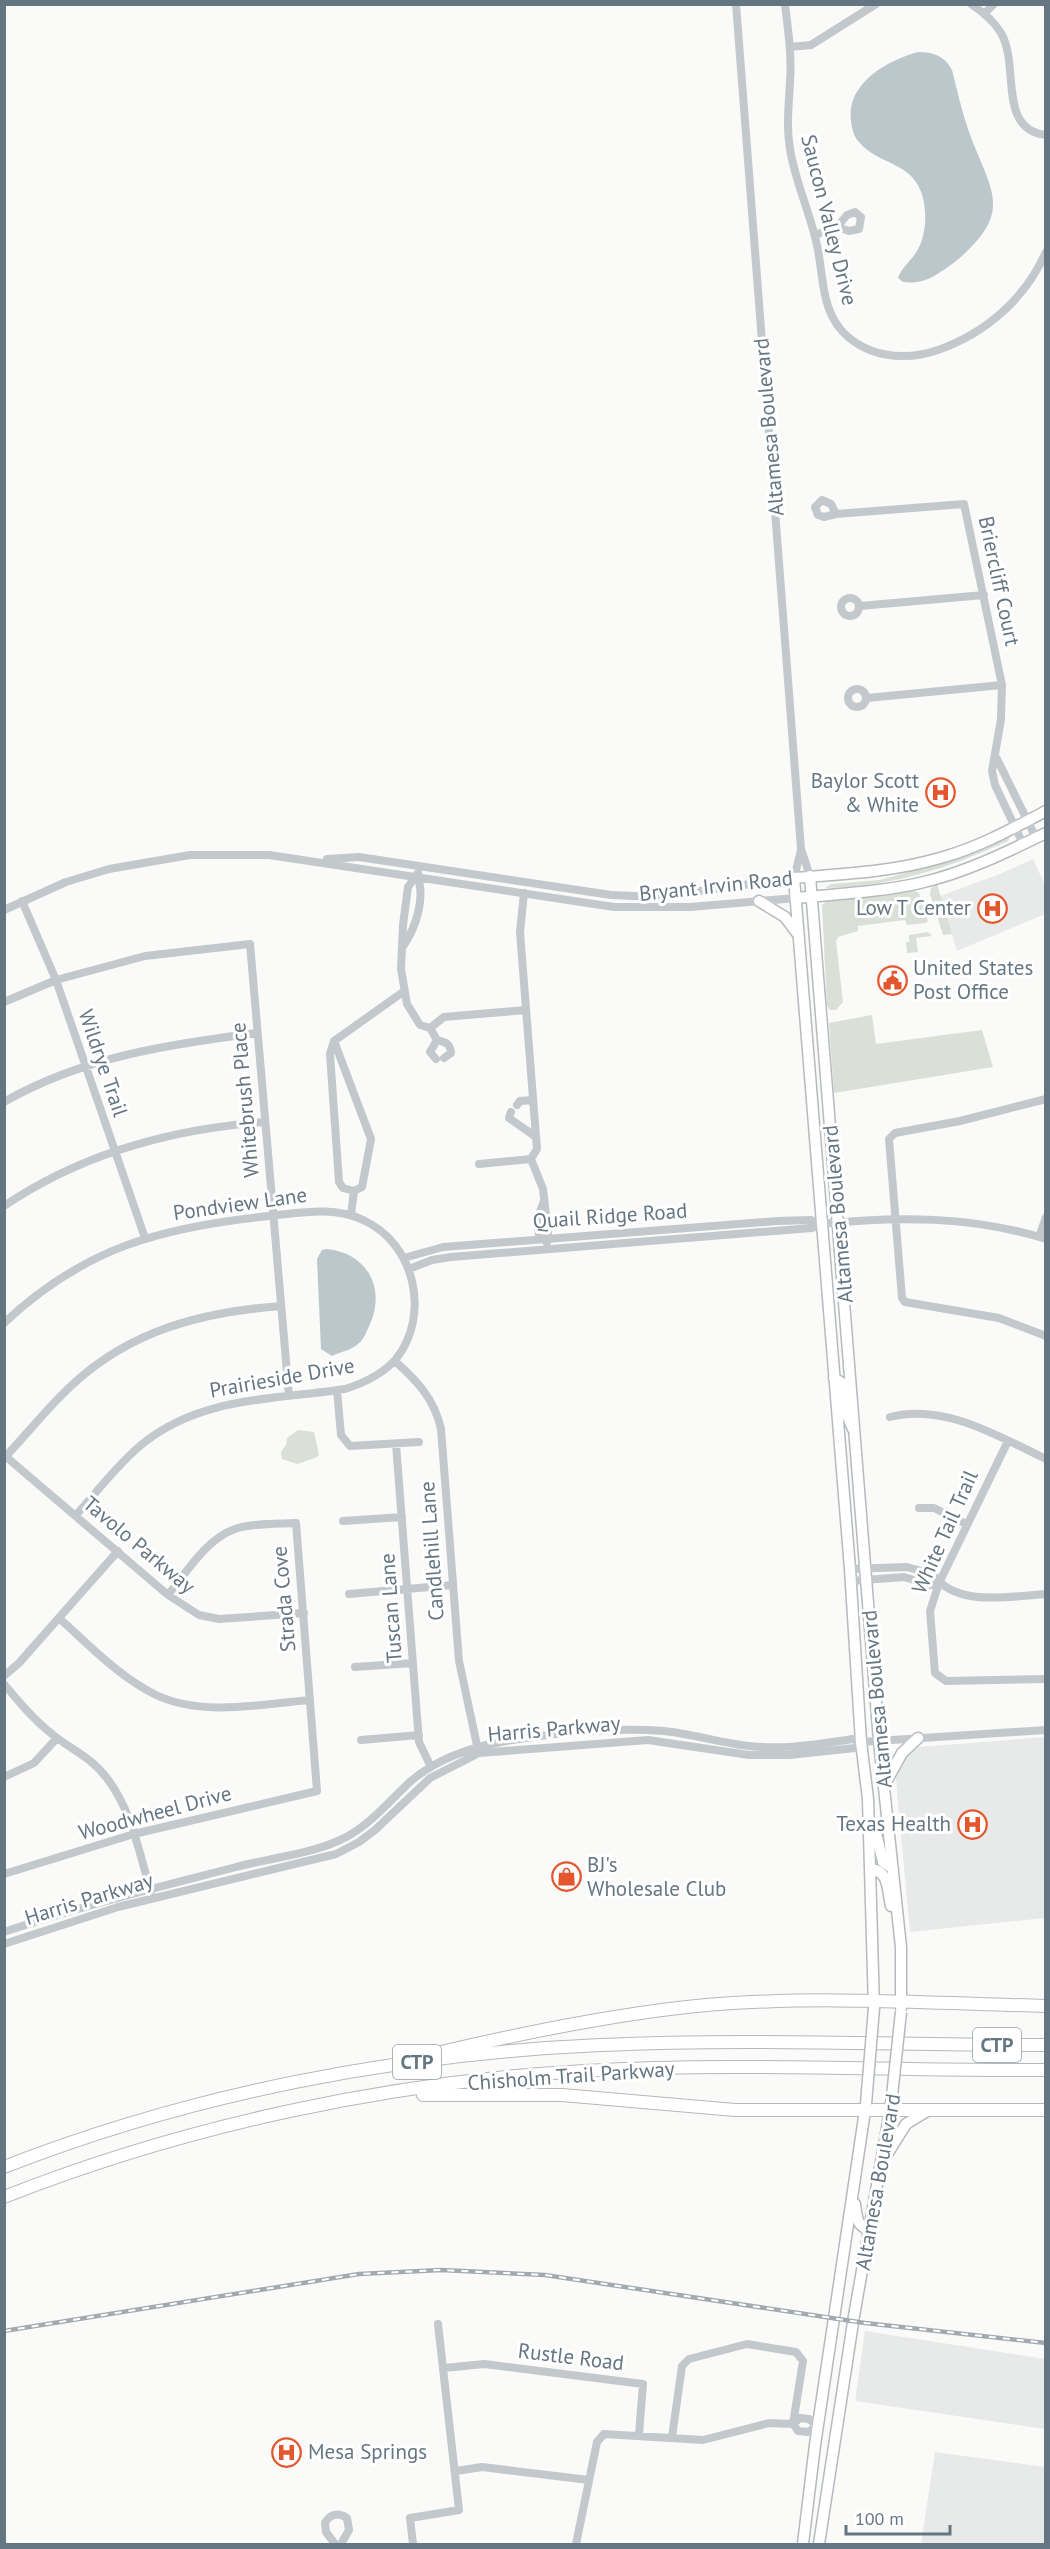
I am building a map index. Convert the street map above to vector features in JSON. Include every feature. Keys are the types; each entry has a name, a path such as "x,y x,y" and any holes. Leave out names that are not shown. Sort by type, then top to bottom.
{"highway":[{"path":"369,2069 494,2039 623,2015 698,2006 1046,2006"},
{"name":"Chisholm Trail Parkway","path":"4,2168 155,2117 291,2083 369,2069 524,2050 634,2043 1046,2045"},
{"name":"Chisholm Trail Parkway","path":"4,2197 208,2131 370,2096 492,2079 585,2071 710,2068 1046,2070"},
{"path":"370,2096 533,2094 712,2109 1046,2110"}],"main road":[{"name":"Bryant Irvin Road","path":"794,878 862,873 929,861 975,846 1046,811"},
{"name":"Bryant Irvin Road","path":"796,898 886,890 922,883 978,864 1041,835"},
{"name":"Altamesa Boulevard","path":"810,876 820,1017 840,1222 879,1741 902,1947 901,2007 891,2108 836,2429 819,2544"},
{"name":"Altamesa Boulevard","path":"794,878 820,1224 851,1581 861,1742 869,1818 874,2005 866,2108 818,2426 803,2544"},
{"path":"759,901 785,917 798,934"},
{"path":"834,1378 842,1383 848,1421 855,1431"},
{"path":"885,1785 895,1762 918,1738"},
{"path":"869,1818 874,1825 884,1862 893,1869"},
{"path":"872,1869 886,1876 902,1947"},
{"path":"882,2164 906,2124 927,2111"},
{"path":"854,2186 857,2221 861,2228 870,2230"},
{"path":"818,2426 836,2429"}],"street":[{"name":"Altamesa Boulevard","path":"736,4 801,849 810,876"},
{"name":"Saucon Valley Drive","path":"784,4 790,47 787,116 789,148 795,178 815,235 825,299 837,324 846,335 868,350 899,358 919,357 943,348 999,316 1030,281 1046,252"},
{"path":"790,47 811,45 876,4"},
{"path":"971,4 985,13 1001,34 1008,52 1017,118 1026,129 1046,135"},
{"path":"985,13 994,4"},
{"path":"815,235 837,227"},
{"name":"Briercliff Court","path":"836,514 964,504 1002,686 1001,718 992,771 1023,844"},
{"path":"860,606 984,595"},
{"path":"867,699 1002,686"},
{"path":"996,757 1028,821 1041,835"},
{"path":"999,791 1010,786"},
{"name":"Altamesa Boulevard","path":"794,878 801,849"},
{"name":"Bryant Irvin Road","path":"4,910 66,882 109,869 181,856 268,855 614,907 690,907 796,898"},
{"name":"Bryant Irvin Road","path":"306,860 358,857 611,895 656,897 794,878"},
{"path":"404,945 415,926 421,887 417,876 418,866"},
{"path":"417,876 408,887 406,900 401,969 403,992 420,1025 430,1028 437,1040 450,1047 451,1053 440,1058 430,1052 437,1040"},
{"path":"524,893 520,932 537,1149 531,1159"},
{"path":"406,900 419,902"},
{"name":"Wildrye Trail","path":"22,902 56,980 145,1238"},
{"name":"Whitebrush Place","path":"56,980 145,956 250,944 288,1396"},
{"path":"4,1002 56,980"},
{"path":"334,1041 371,1139 362,1187 354,1191 343,1188 339,1182 330,1054 334,1041 403,992"},
{"path":"430,1028 444,1017 526,1010"},
{"path":"4,1102 40,1084 87,1067 163,1046 257,1033"},
{"path":"1046,1099 960,1121 895,1133 889,1139 901,1294 905,1302 982,1313 1022,1324 1046,1336"},
{"path":"533,1100 520,1101 509,1118 536,1137"},
{"path":"4,1206 50,1178 114,1151 192,1131 264,1122"},
{"path":"479,1164 531,1159"},
{"path":"531,1159 543,1189 544,1200 537,1220 539,1235 546,1238 547,1250"},
{"path":"351,1215 354,1191"},
{"name":"Pondview Lane","path":"4,1323 68,1274 105,1254 145,1238 209,1222 330,1211 351,1215 374,1225 384,1233 404,1258 409,1269"},
{"path":"1042,1238 1046,1217"},
{"name":"Quail Ridge Road","path":"409,1269 441,1259 812,1228 820,1224 896,1218 982,1224 1042,1238"},
{"name":"Quail Ridge Road","path":"404,1258 443,1247 546,1238 778,1221 811,1220 820,1224"},
{"name":"Prairieside Drive","path":"76,1515 141,1445 174,1423 216,1406 359,1385 384,1370 408,1339 413,1321 414,1292 409,1269"},
{"path":"5,1455 72,1385 126,1347 200,1316 235,1309 281,1306"},
{"name":"Candlehill Lane","path":"394,1360 425,1390 438,1417 442,1436 459,1661 478,1750"},
{"path":"337,1390 341,1435 346,1443 354,1447 419,1442"},
{"path":"890,1417 910,1412 967,1422 1046,1458"},
{"name":"White Tail Trail","path":"1008,1441 966,1524 939,1583 930,1611 935,1673 946,1681 1046,1679"},
{"name":"Tuscan Lane","path":"396,1444 419,1735 421,1748 431,1767"},
{"name":"Tavolo Parkway","path":"5,1455 185,1608 208,1618 304,1613"},
{"path":"919,1508 934,1508 966,1524"},
{"path":"343,1521 402,1517"},
{"name":"Strada Cove","path":"168,1595 208,1547 224,1534 244,1527 296,1523 317,1791"},
{"path":"4,1676 118,1551"},
{"path":"850,1569 907,1567 933,1574 939,1583 967,1596 991,1598 1046,1594"},
{"path":"851,1581 904,1577 930,1586 939,1583"},
{"path":"349,1594 453,1585"},
{"path":"59,1618 125,1676 156,1695 186,1704 215,1707 310,1700"},
{"path":"355,1667 413,1663"},
{"path":"4,1684 32,1717 57,1738 84,1755 106,1776 124,1806 151,1894"},
{"name":"Harris Parkway","path":"4,1932 151,1894 339,1841 377,1816 411,1782 431,1767 478,1750 610,1737 761,1751 855,1748 861,1742 1046,1730"},
{"path":"360,1740 419,1735"},
{"path":"4,1777 34,1763 57,1738"},
{"name":"Harris Parkway","path":"4,1944 151,1894 313,1861 336,1854 359,1842 375,1830 430,1778 478,1750"},
{"name":"Woodwheel Drive","path":"4,1874 134,1834 317,1791"},
{"path":"413,2544 410,2518 459,2510 438,2324"},
{"path":"672,2437 682,2366 689,2359 747,2344 796,2352 803,2361 793,2424 798,2431 808,2432 818,2426"},
{"name":"Rustle Road","path":"444,2368 484,2364 643,2384 639,2434"},
{"path":"576,2544 597,2442 604,2434 639,2434 703,2440 769,2423 793,2424"},
{"path":"456,2471 482,2467 590,2480"},
{"path":"335,2544 326,2532 325,2523 331,2516 341,2514 347,2518 349,2526 341,2544"}],"shaded area":[{"path":"918,52 938,56 946,61 952,70 966,124 990,185 993,200 992,214 986,228 975,243 956,261 925,280 903,282 898,278 917,251 924,232 923,198 912,177 904,170 867,150 857,140 852,127 851,108 855,96 871,76 893,61"},
{"path":"1010,836 1008,841 941,868 874,884 825,888 831,884 880,880 905,873"},
{"path":"1033,859 1045,885 1045,914 957,951 940,896"},
{"path":"937,884 952,934 943,935 930,894 931,888"},
{"path":"913,890 919,893 928,921 926,923 907,925 905,920 858,926 858,931 838,937 836,941 843,1002 836,1010 830,1010 827,1006 822,905 827,901"},
{"path":"928,932 932,936 916,938 918,952 907,953 906,942 909,942 909,935"},
{"path":"872,1015 876,1044 982,1030 993,1067 834,1093 829,1023"},
{"path":"327,1249 353,1257 362,1265 370,1274 376,1298 370,1324 362,1340 353,1348 332,1356 321,1349 317,1259 322,1250"},
{"path":"298,1430 314,1432 319,1455 297,1464 282,1459 281,1452 286,1445 287,1438"},
{"name":"Texas Health","path":"1045,1737 1045,1918 910,1932 895,1771 902,1758 919,1747"},
{"path":"865,2331 1045,2359 1045,2429 855,2401"},
{"path":"935,2452 1045,2467 1045,2544 921,2544"}],"railway":[{"path":"4,2331 359,2274 441,2270 545,2275 865,2323 1046,2343"}],"place":[{"name":"Baylor Scott & White","path":"940,793"},
{"name":"Low T Center","path":"992,908"},
{"name":"United States Post Office","path":"892,980"},
{"name":"Texas Health","path":"972,1824"},
{"name":"BJ's Wholesale Club","path":"566,1877"},
{"name":"Mesa Springs","path":"287,2452"}]}
